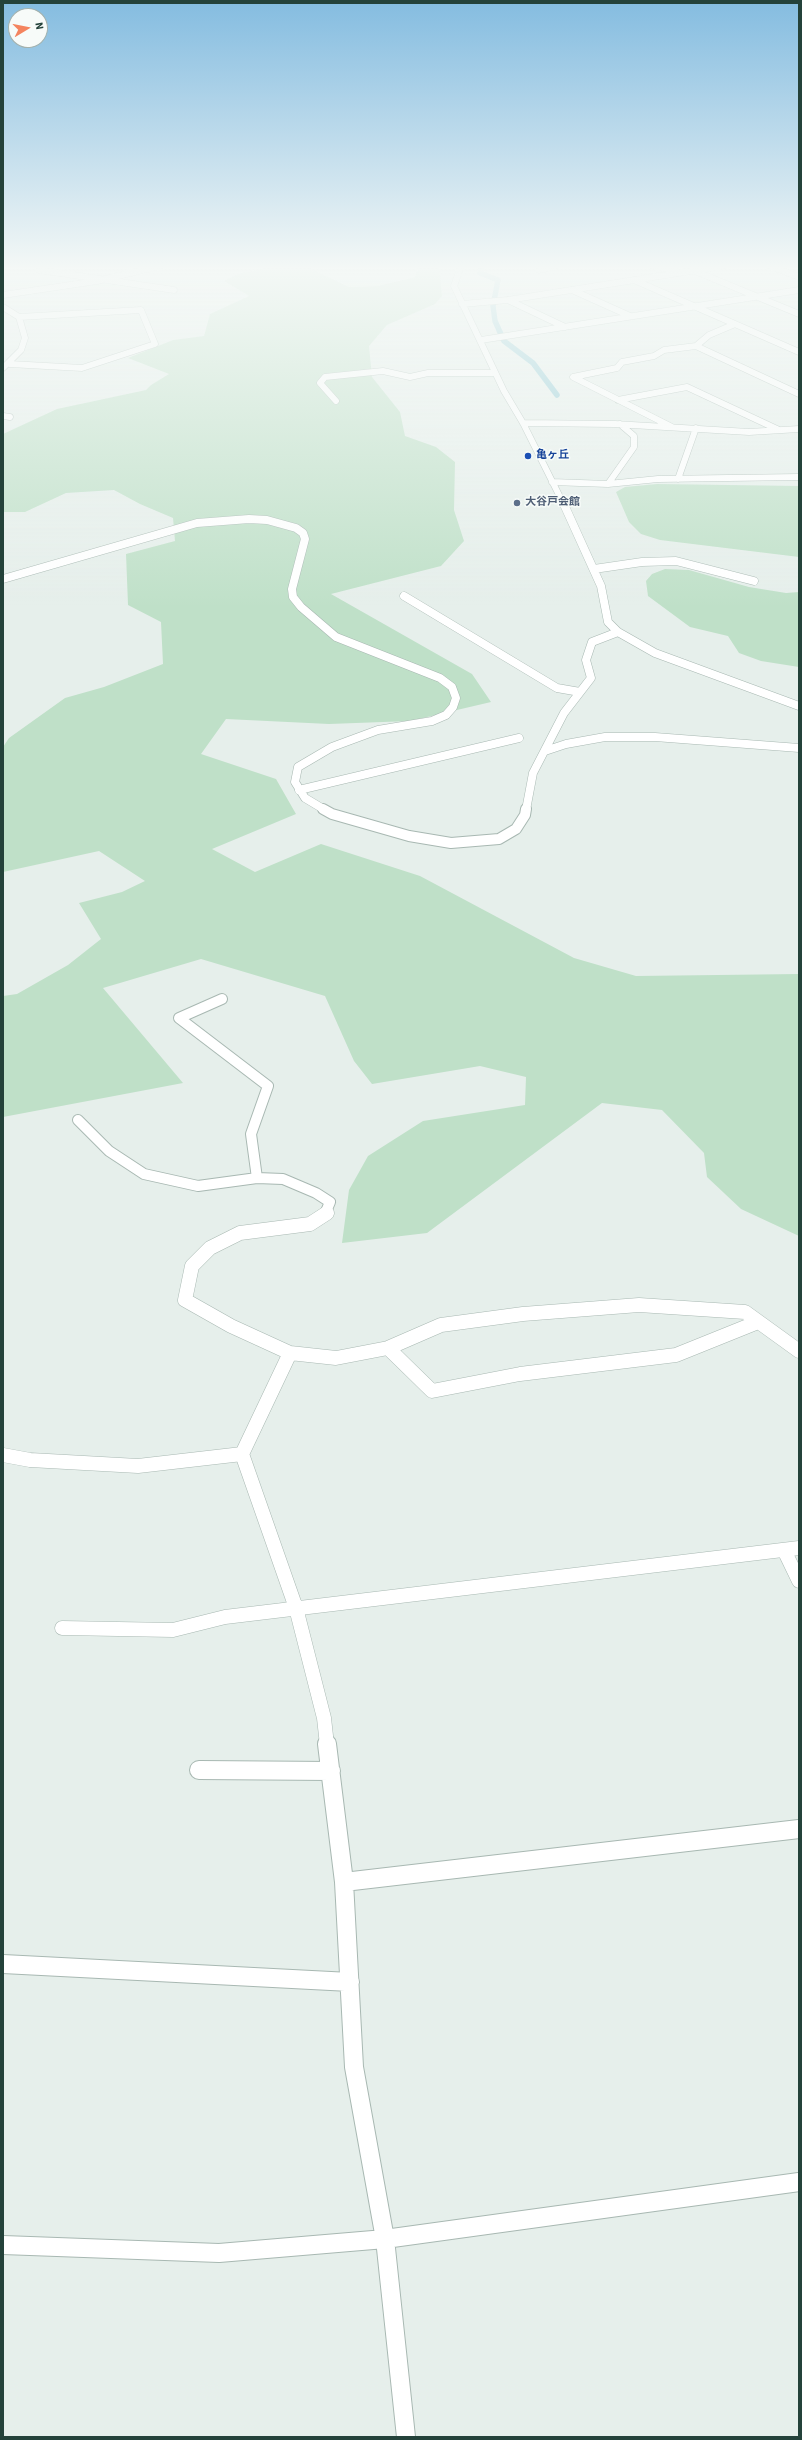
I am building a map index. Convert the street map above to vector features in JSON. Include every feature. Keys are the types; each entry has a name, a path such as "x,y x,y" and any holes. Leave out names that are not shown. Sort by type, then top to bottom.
{"street":[{"path":"323,380 320,383 336,401"},
{"path":"499,380 523,423 569,513 601,586 608,622 618,632 655,653 799,706"},
{"path":"579,380 672,426"},
{"path":"769,380 799,394"},
{"path":"618,400 687,387 780,431"},
{"path":"523,423 672,426 749,432 799,429"},
{"path":"608,484 634,447 634,436 620,424"},
{"path":"678,479 696,428"},
{"path":"552,482 608,484 678,479 799,477"},
{"path":"3,579 87,553 202,522 249,519 267,520 296,528 302,533 305,539 292,589 292,597 301,607 336,638 440,678 452,687 456,698 453,707 446,715 432,721 378,730 350,739 312,758 298,767 295,776 299,790 315,806 332,814 409,836 451,843 499,839 516,829 525,815 533,773 564,713 591,678 586,660 592,642 618,632"},
{"path":"594,569 642,562 676,561 754,581"},
{"path":"404,596 557,688 580,692"},
{"path":"545,751 566,744 605,737 655,736 799,748"},
{"path":"299,790 519,738"},
{"path":"222,999 179,1018 268,1086 251,1134 257,1178"},
{"path":"78,1120 109,1151 144,1174 198,1186 257,1178 283,1179 316,1193 330,1202 327,1213 310,1224 240,1233 210,1248 192,1266 187,1282 185,1300 231,1326 290,1353 336,1358 388,1348 441,1325 523,1314 639,1305 745,1312 799,1351"},
{"path":"388,1348 432,1391 520,1374 676,1354 758,1322"},
{"path":"290,1353 242,1454 296,1608 324,1718 344,1882 354,2067 385,2239 406,2437"},
{"path":"3,1455 30,1460 138,1466 242,1454"},
{"path":"62,1628 173,1630 225,1617 799,1548"},
{"path":"784,1550 799,1581"},
{"path":"199,1770 331,1771"},
{"path":"344,1882 799,1830"},
{"path":"3,1964 350,1982"},
{"path":"3,2245 219,2253 385,2239 799,2182"}],"green space":[{"path":"159,380 374,380 400,412 405,436 436,447 455,462 454,510 464,541 441,566 331,594 472,674 491,702 410,721 329,724 226,719 201,754 276,779 296,814 212,849 255,872 321,844 420,876 574,958 636,976 799,974 799,1236 741,1209 707,1177 704,1153 662,1110 602,1103 427,1233 342,1243 349,1190 368,1156 423,1121 525,1105 526,1077 480,1066 372,1084 354,1061 325,996 201,959 103,988 183,1083 3,1117 3,996 17,994 68,965 101,939 79,903 122,892 145,881 99,851 3,872 3,747 9,738 65,698 104,687 163,664 161,622 128,605 126,554 175,541 173,518 140,504 114,490 66,493 25,512 3,512 3,434 57,409 146,390"},
{"path":"657,484 799,486 799,557 660,540 641,534 629,522 616,492 625,487"},
{"path":"665,569 689,570 749,587 786,593 799,592 799,667 761,661 739,653 728,636 690,627 648,596 646,581 652,574"}],"waterway":[{"path":"546,380 557,395"}],"place":[{"name":"亀ヶ丘","path":"528,456"},
{"name":"大谷戸会館","path":"517,503"}]}
